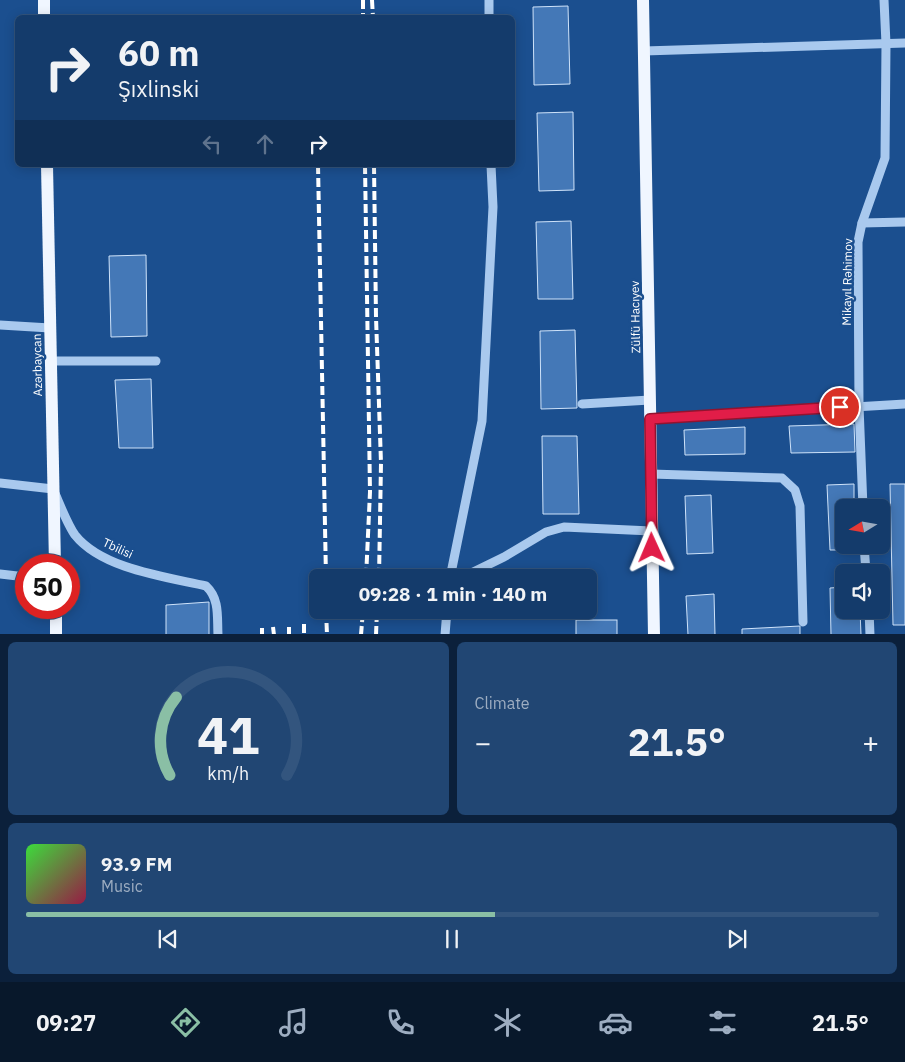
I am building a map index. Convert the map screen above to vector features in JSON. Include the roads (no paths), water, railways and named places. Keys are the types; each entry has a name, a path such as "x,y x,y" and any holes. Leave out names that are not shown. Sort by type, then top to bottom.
{"main road":[{"path":"44,0 44,15"},
{"name":"Zülfü Hacıyev","path":"643,0 654,634"},
{"name":"Azərbaycan","path":"47,167 55,554"},
{"path":"56,619 56,634"}],"street":[{"path":"489,0 489,15"},
{"name":"Mikayıl Rəhimov","path":"863,499 859,406 858,242 862,223 885,158 886,44 884,0"},
{"path":"644,51 905,43"},
{"path":"450,569 482,421 493,207 490,167"},
{"path":"862,223 905,222"},
{"path":"0,325 50,328"},
{"path":"51,361 156,361"},
{"path":"582,404 650,400"},
{"path":"650,419 905,404"},
{"path":"651,474 782,478 795,490 800,506 803,622"},
{"path":"0,483 53,490"},
{"name":"Tbilisi","path":"53,490 75,534 98,555 138,571 206,586 213,593 216,602 218,634"},
{"path":"479,569 546,532 564,527 651,531"},
{"path":"0,574 15,576"},
{"path":"445,634 446,619"},
{"path":"869,619 870,634"}],"railway":[{"path":"363,0 363,15"},
{"path":"372,0 373,15"},
{"path":"318,167 326,569"},
{"path":"365,167 370,492 366,569"},
{"path":"374,167 376,317 381,463 379,569"},
{"path":"326,619 327,634"},
{"path":"361,634 362,619"},
{"path":"376,634 377,619"},
{"path":"304,624 304,634"},
{"path":"273,627 274,634"},
{"path":"289,627 289,634"},
{"path":"262,628 262,634"}]}
